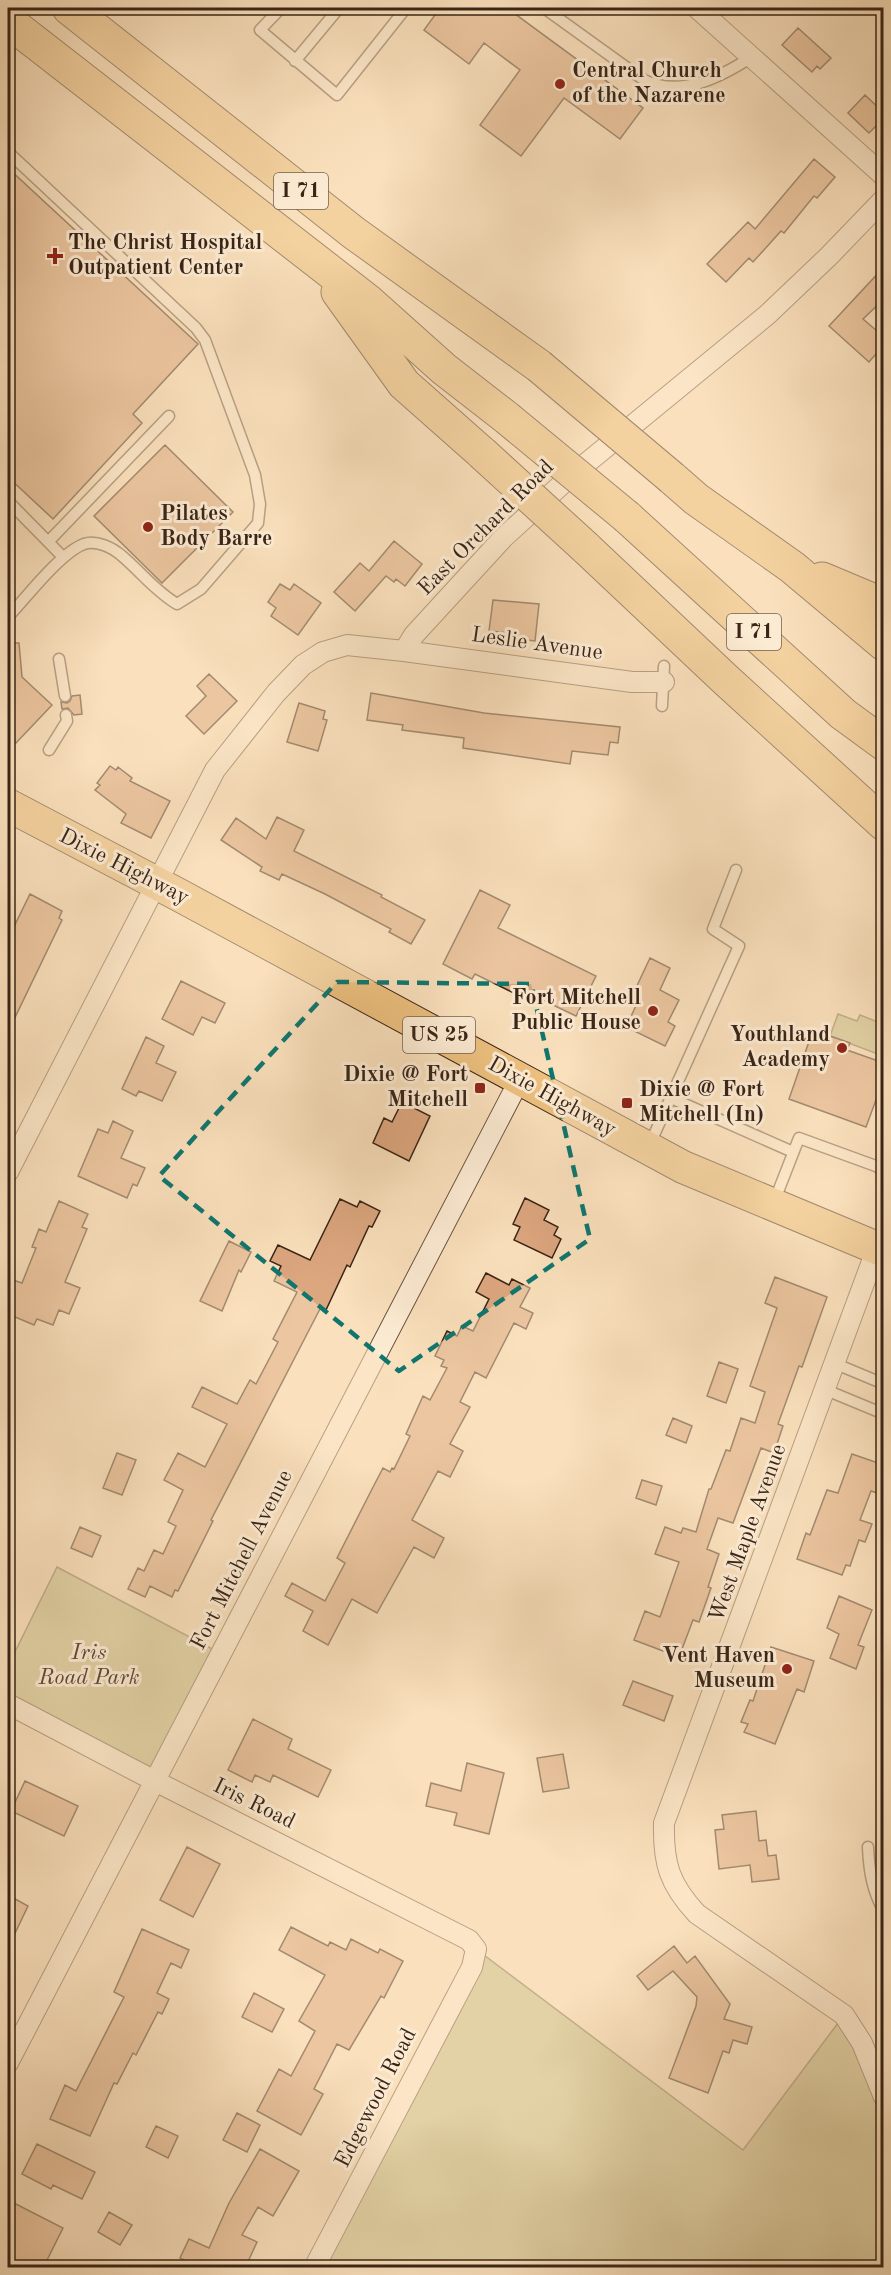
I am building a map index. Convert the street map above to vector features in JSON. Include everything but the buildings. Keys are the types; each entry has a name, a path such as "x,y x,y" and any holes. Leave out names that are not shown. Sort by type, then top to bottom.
{"highway":[{"name":"I 71","path":"69,8 354,233 539,366 696,499 792,567 884,644"},
{"name":"I 71","path":"8,21 368,301 444,369 627,517 843,714 884,744"},
{"path":"316,261 404,384 585,547 726,681 884,824"},
{"path":"792,567 884,605"}],"main road":[{"name":"Dixie Highway","path":"8,805 156,882 647,1149 683,1167 880,1250"}],"street":[{"path":"697,8 884,176"},
{"name":"East Orchard Road","path":"404,651 414,635 503,538 572,475 767,315 884,199"},
{"path":"8,1172 215,770 276,693 303,665 323,652 347,645 404,651"},
{"name":"Leslie Avenue","path":"404,651 632,682 664,674"},
{"name":"Fort Mitchell Avenue","path":"8,2063 153,1780 520,1079"},
{"name":"West Maple Avenue","path":"880,1250 664,1823 663,1849 673,1882 681,1897 697,1914 844,2015 862,2043 884,2097"},
{"name":"Iris Road","path":"8,1704 469,1940 476,1949"},
{"name":"Edgewood Road","path":"314,2268 472,1967 476,1949"}],"lane":[{"path":"281,8 260,30 337,94 406,8"},
{"path":"295,61 339,8"},
{"path":"544,8 644,80 657,86 687,86 712,79 753,56"},
{"path":"8,152 196,328 205,340 255,475 260,504 258,523 201,589 177,604 159,594 111,547 85,544 63,557 8,617"},
{"path":"48,542 169,416"},
{"path":"8,501 63,557"},
{"path":"59,659 65,696"},
{"path":"662,706 664,674"},
{"path":"49,750 67,722 66,715"},
{"path":"647,1149 739,946 713,929 736,870"},
{"path":"671,1098 793,1152"},
{"path":"773,1205 799,1138 881,1168 884,1155"},
{"path":"836,1364 884,1384"},
{"path":"826,1390 884,1414"},
{"path":"868,1847 869,1870 877,1900 884,1911"}],"highlighted area":[{"path":"337,982 531,984 590,1239 399,1371 159,1176"}],"green space":[{"path":"838,1014 857,1021 860,1015 883,1024 883,1056 830,1036"},
{"name":"Iris Road Park","path":"57,1567 220,1653 153,1780 8,1704 8,1666"},
{"path":"476,1949 743,2150 844,2015 883,2097 883,2267 314,2268"}],"place":[{"name":"Central Church of the Nazarene","path":"560,84"},
{"name":"The Christ Hospital Outpatient Center","path":"55,256"},
{"name":"Pilates Body Barre","path":"148,527"},
{"name":"Fort Mitchell Public House","path":"653,1011"},
{"name":"Youthland Academy","path":"842,1048"},
{"name":"Dixie @ Fort Mitchell","path":"480,1088"},
{"name":"Dixie @ Fort Mitchell (In)","path":"627,1103"},
{"name":"Vent Haven Museum","path":"787,1669"}]}
